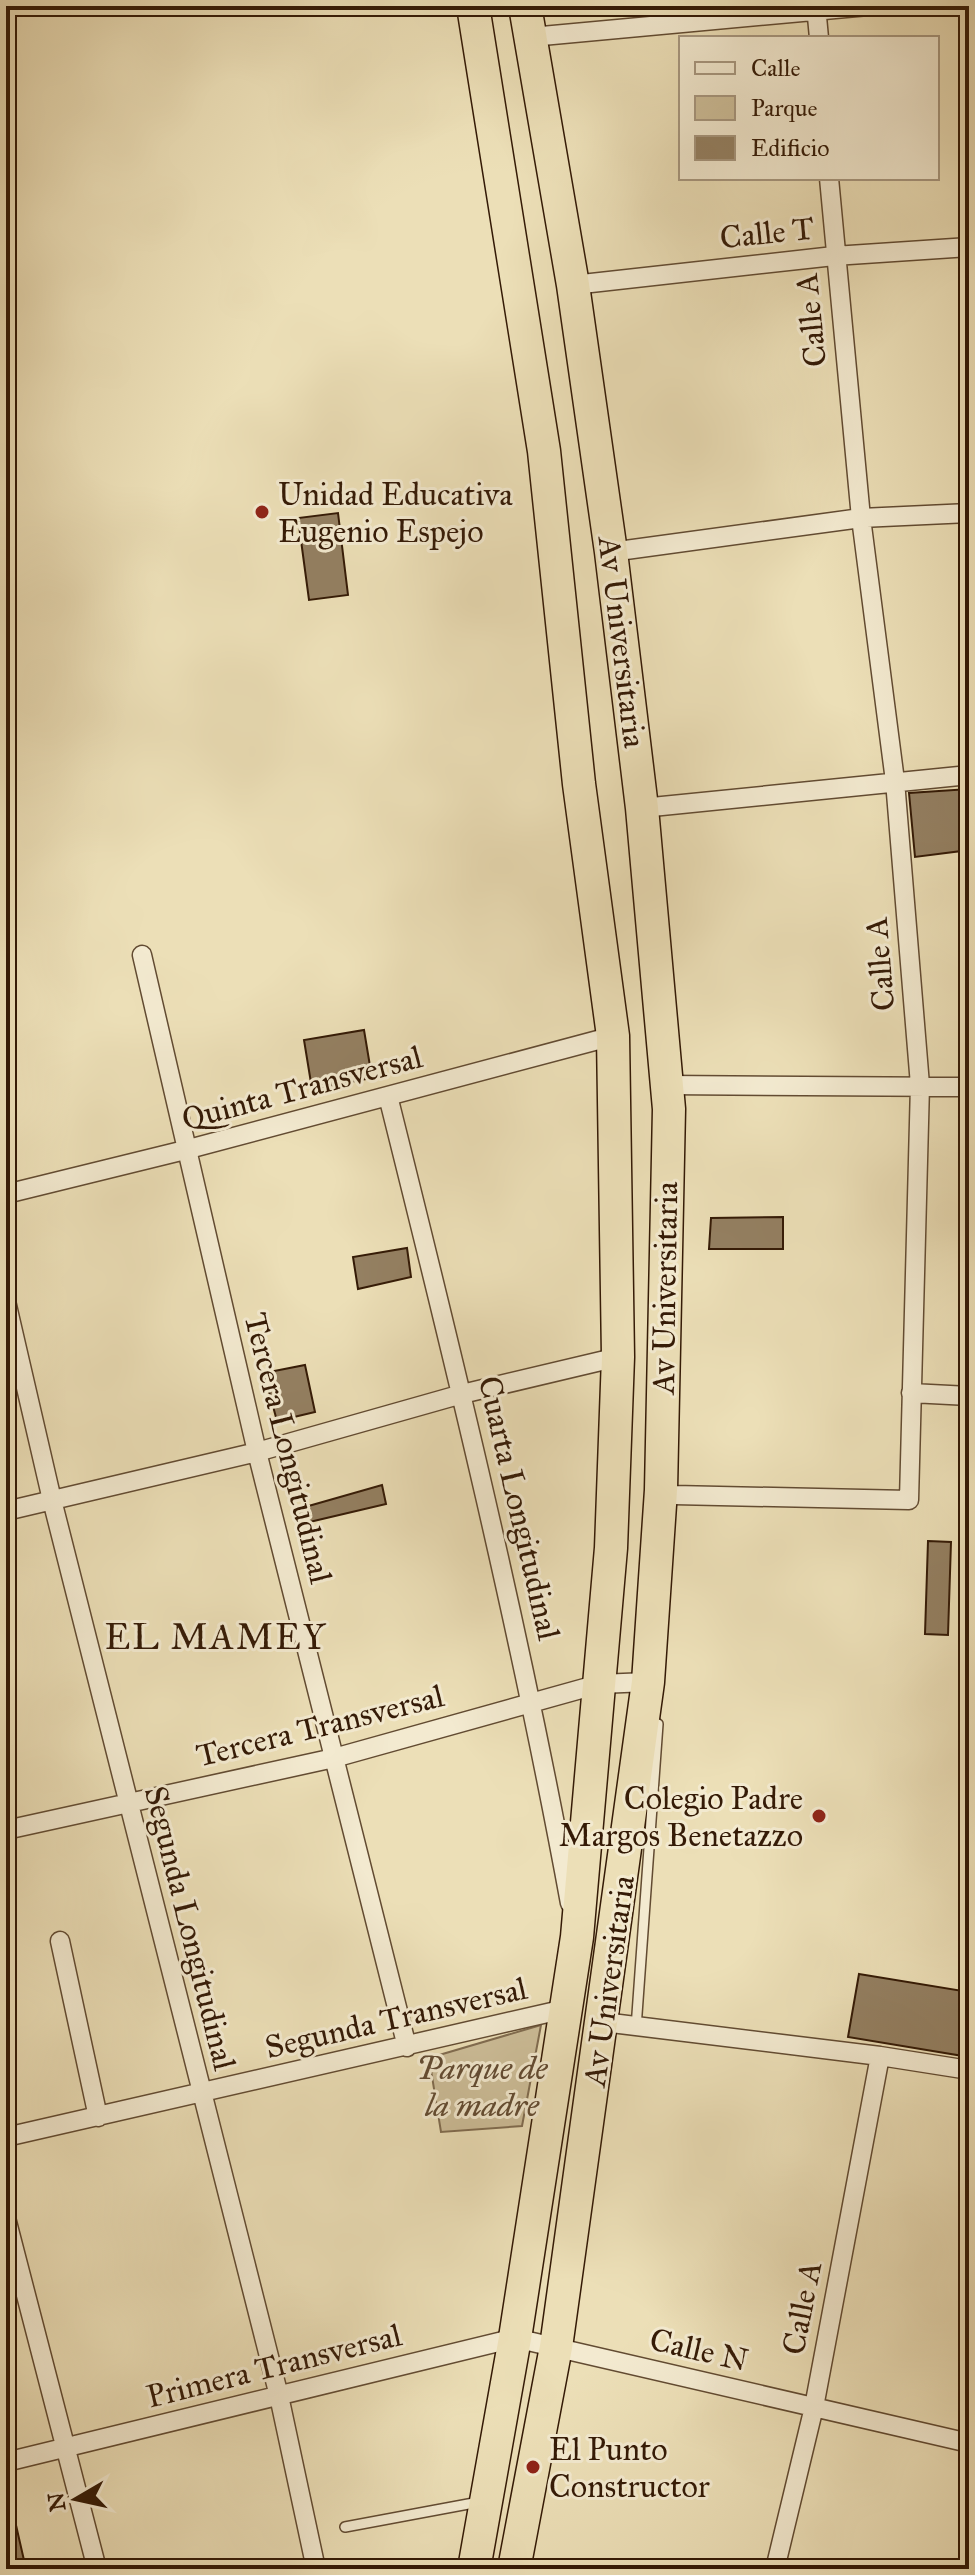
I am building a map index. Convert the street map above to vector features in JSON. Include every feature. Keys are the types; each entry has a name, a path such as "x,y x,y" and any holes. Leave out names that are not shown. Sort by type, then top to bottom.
{"highway":[{"name":"Av Universitaria","path":"473,6 544,451 579,784 613,1036 618,1357 611,1548 577,1937 515,2338 474,2569"},
{"name":"Av Universitaria","path":"514,2569 556,2347 603,2022 669,1499 667,1085 642,808 597,442 528,21"},
{"path":"544,451 597,442"}],"street":[{"path":"528,21 868,6"},
{"path":"816,8 819,36"},
{"name":"Calle A","path":"669,1499 909,1500 920,1085 895,781 861,518 829,180"},
{"name":"Calle T","path":"573,285 834,256 969,247"},
{"path":"611,552 861,518 969,513"},
{"path":"642,808 969,775"},
{"name":"Tercera Longitudinal","path":"142,955 257,1452 407,2047"},
{"name":"Quinta Transversal","path":"6,1194 185,1150 613,1036"},
{"path":"667,1085 969,1087"},
{"name":"Cuarta Longitudinal","path":"388,1096 462,1394 533,1701 577,1937"},
{"name":"Segunda Longitudinal","path":"6,1301 52,1500 279,2396 316,2569"},
{"path":"6,1511 257,1452 462,1394 618,1357"},
{"path":"911,1393 969,1396"},
{"name":"Tercera Transversal","path":"6,1830 334,1758 599,1684 648,1682"},
{"path":"60,1941 98,2117"},
{"name":"Segunda Transversal","path":"6,2137 565,2009"},
{"path":"603,2022 969,2070"},
{"name":"Calle A","path":"775,2569 814,2407 880,2056"},
{"path":"6,2218 68,2447 97,2569"},
{"name":"Primera Transversal","path":"6,2462 515,2338 556,2347"},
{"name":"Calle N","path":"556,2347 969,2443"}],"lane":[{"path":"636,2028 658,1714"},
{"path":"345,2527 486,2501"}],"green space":[{"name":"Parque de la madre","path":"541,2025 522,2126 441,2132 429,2058"}],"building":[{"path":"338,513 348,595 309,600 298,518"},
{"path":"969,789 969,850 915,857 909,793"},
{"path":"364,1030 372,1078 312,1089 304,1040"},
{"path":"783,1217 783,1249 709,1249 711,1218"},
{"path":"407,1248 411,1277 358,1289 353,1257"},
{"path":"305,1365 315,1412 277,1421 264,1373"},
{"path":"382,1485 386,1504 301,1524 298,1509"},
{"path":"928,1541 951,1542 948,1635 925,1634"},
{"path":"859,1974 969,1992 969,2057 848,2037"},
{"path":"13,2512 26,2569 6,2569 6,2513"}],"place":[{"name":"Unidad Educativa Eugenio Espejo","path":"262,512"},
{"name":"Colegio Padre Margos Benetazzo","path":"819,1816"},
{"name":"El Punto Constructor","path":"533,2467"}],"district":[{"name":"EL MAMEY","path":"216,1637"}]}
